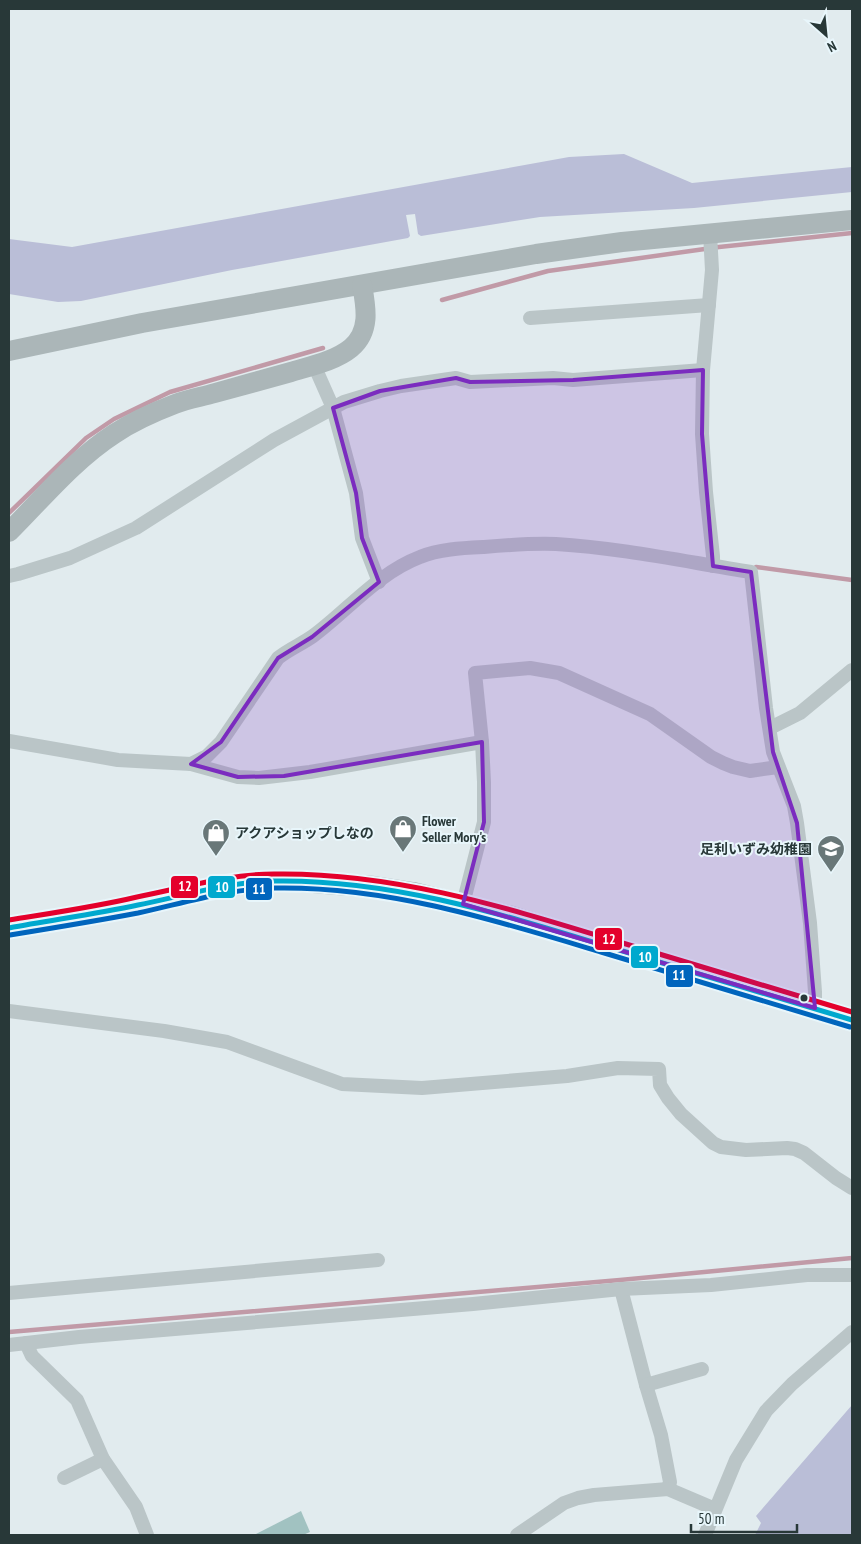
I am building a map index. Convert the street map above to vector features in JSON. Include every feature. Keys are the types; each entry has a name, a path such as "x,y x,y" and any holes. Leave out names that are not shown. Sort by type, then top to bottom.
{"main road":[{"path":"9,928 138,905 192,892 240,884 301,881 374,887 413,893 512,917 852,1020"}],"street":[{"path":"9,351 142,323 536,254 622,242 852,220"},
{"path":"710,233 712,270 703,370 702,434 713,566"},
{"path":"9,532 95,448 134,422 176,404 314,366 349,350 362,336 366,312 362,285"},
{"path":"530,318 709,305"},
{"path":"314,366 333,408 356,494 362,538 379,582"},
{"path":"9,576 70,558 136,528 274,440 344,402 380,391 456,378 470,382 553,378 573,380 703,370"},
{"path":"191,764 207,756 221,742 278,658 312,636 401,566 421,556 514,544 554,544 594,547 751,572 766,708 773,752 794,806 797,823 810,923 816,992 815,1008"},
{"path":"463,904 484,822 482,742 476,673 530,668 559,673 650,714 711,757 728,765 750,771 778,767"},
{"path":"770,728 800,713 852,670"},
{"path":"9,741 118,760 191,764 238,777 259,778 326,770 482,742"},
{"path":"9,1011 164,1031 227,1042 342,1084 422,1088 567,1076 618,1068 659,1069 660,1085 668,1098 681,1114 713,1143 721,1147 746,1150 795,1149 804,1153 852,1188"},
{"path":"9,1293 378,1260"},
{"path":"9,1345 79,1337 473,1304 621,1289 711,1285 807,1275 852,1275"},
{"path":"621,1289 661,1435 670,1482 668,1489"},
{"path":"705,1535 736,1460 766,1411 792,1384 852,1332"},
{"path":"26,1343 32,1356 77,1400 104,1459 136,1507 147,1535"},
{"path":"646,1385 702,1369"},
{"path":"64,1478 104,1459"},
{"path":"517,1535 564,1503 594,1495 668,1489 715,1509"}],"highlighted area":[{"path":"703,370 702,434 713,566 751,572 773,752 797,823 815,1008 463,904 484,822 482,742 284,776 238,777 191,764 221,742 278,658 312,637 379,582 362,538 356,493 333,408 380,391 456,378 470,382 573,380"}],"shaded area":[{"path":"624,154 692,183 852,167 852,192 694,208 540,217 421,236 418,234 415,214 406,215 410,236 408,238 232,270 81,301 58,302 9,294 9,239 72,247 569,157"},
{"path":"852,1405 852,1535 755,1535 761,1523 756,1516"}],"building":[{"path":"301,1511 310,1532 303,1535 254,1535"}],"waterway":[{"path":"442,300 548,271 719,247 852,233"},
{"path":"9,513 86,438 114,419 170,392 323,348"},
{"path":"756,567 852,580"},
{"path":"9,1332 620,1280 852,1258"}],"transit line":[{"name":"12","path":"9,920 105,904 240,876 274,874 317,875 359,879 443,893 525,914 852,1012"},
{"name":"10","path":"9,928 240,884 274,881 317,882 359,886 443,900 484,910 852,1020"},
{"name":"11","path":"10,935 138,913 240,891 275,888 317,889 358,893 399,899 481,917 850,1027"}],"place":[{"name":"Flower Seller Mory's","path":"403,853"},
{"name":"アクアショップしなの","path":"216,857"},
{"name":"足利いずみ幼稚園","path":"831,873"}]}
